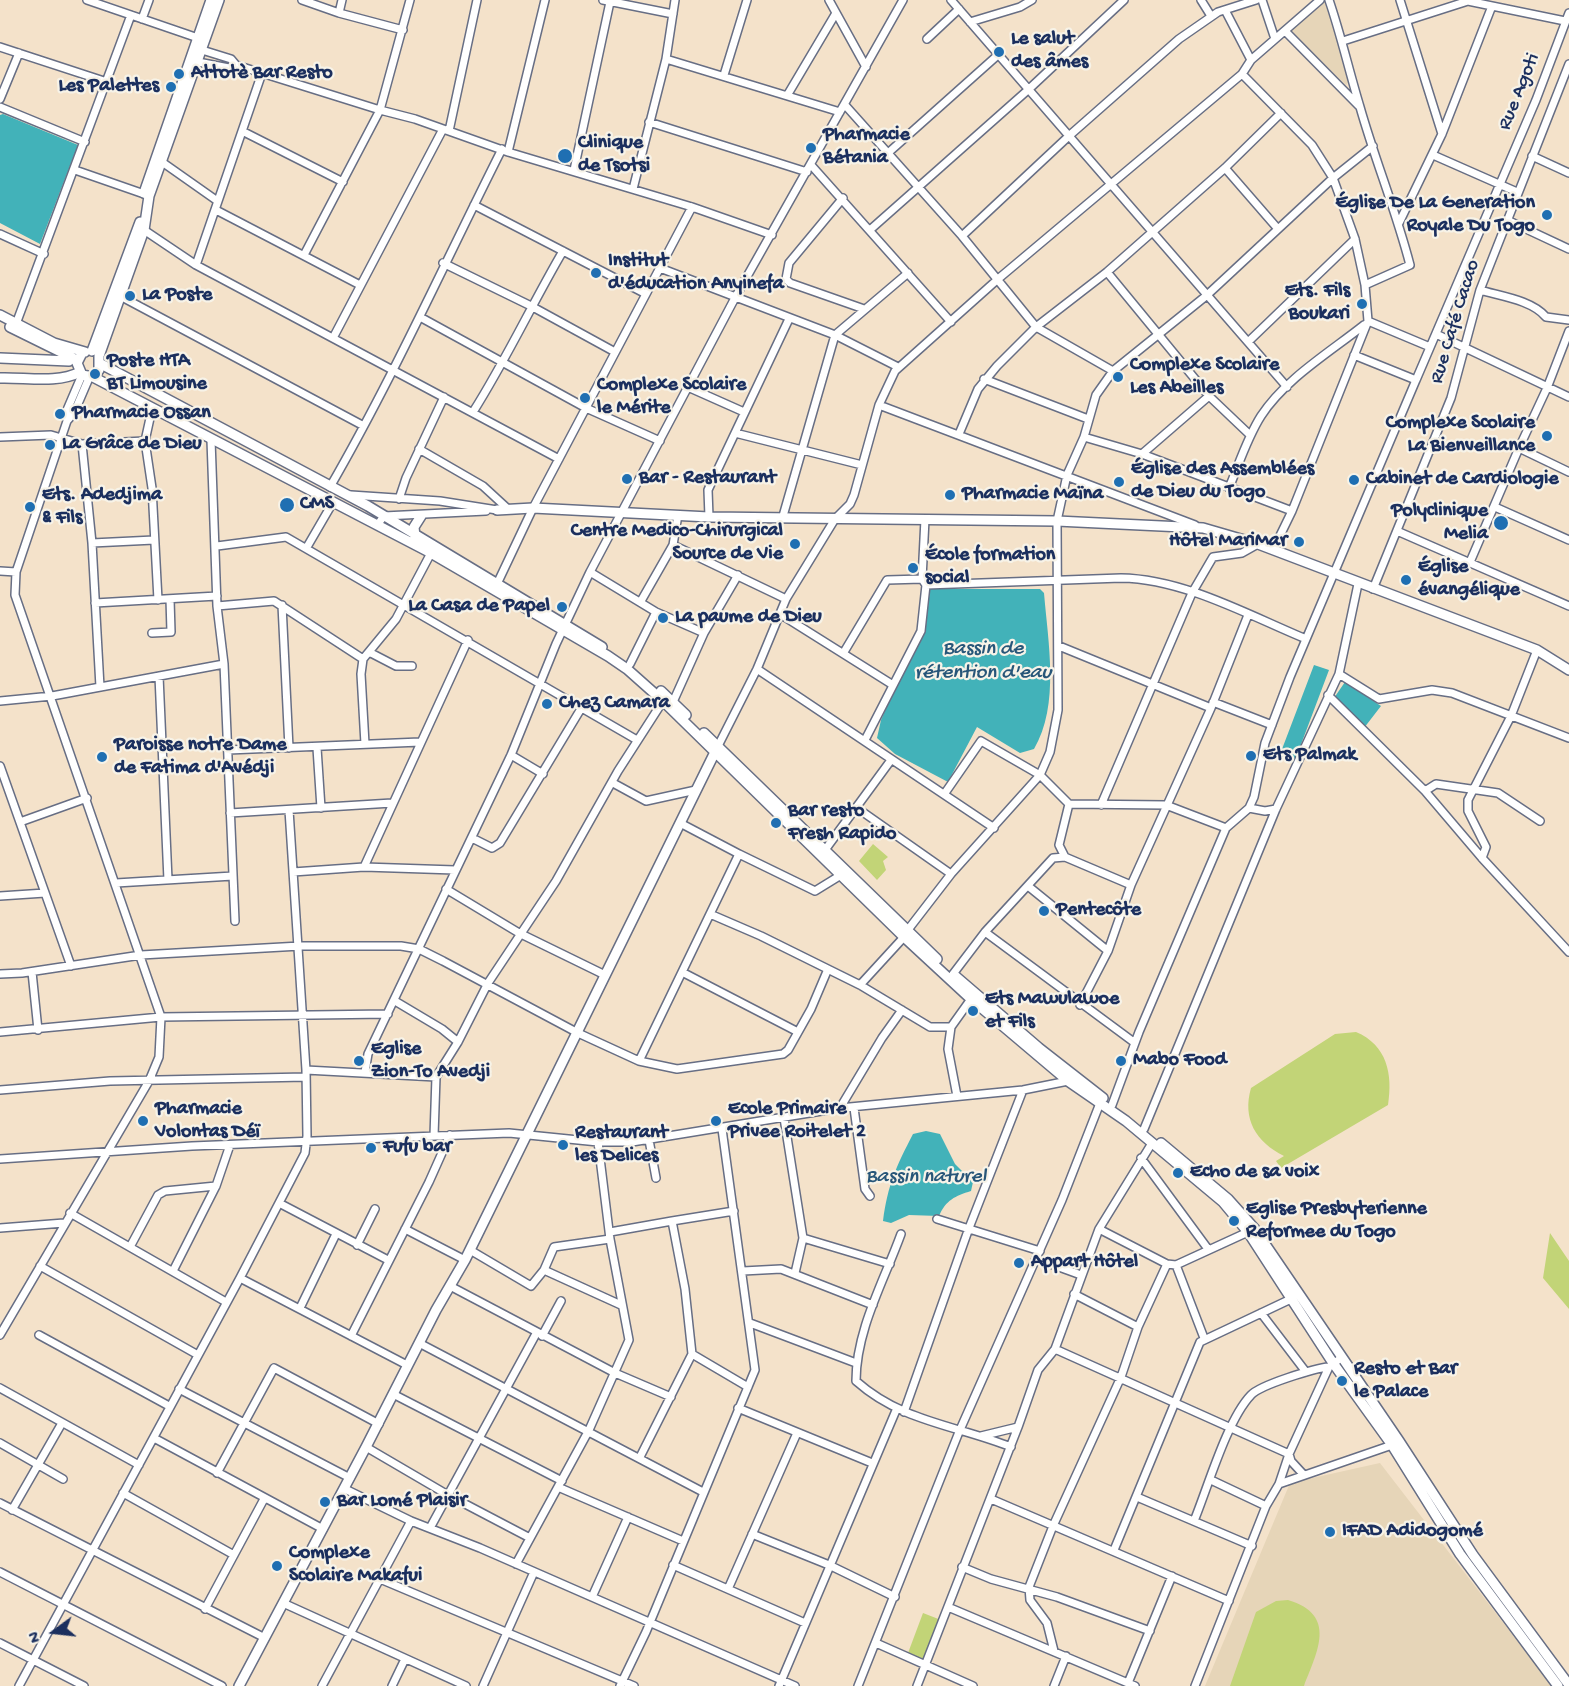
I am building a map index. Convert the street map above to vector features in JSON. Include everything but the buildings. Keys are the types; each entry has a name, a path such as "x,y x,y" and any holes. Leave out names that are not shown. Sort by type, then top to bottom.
{"main road":[{"path":"87,365 139,227 146,195 211,0"},
{"path":"0,378 62,377 87,365 122,297 144,230 146,195 162,162 219,0"},
{"path":"0,315 54,343 152,410 332,504 381,520 415,537 498,584 627,669 825,850 971,999 1068,1081 1112,1105 1228,1199 1254,1228 1334,1362"},
{"path":"0,322 368,506 381,520 431,553 630,664 674,702 716,749 841,875 905,934 1223,1202 1248,1232 1334,1362 1396,1443 1473,1555 1569,1685"},
{"path":"36,358 40,353 38,342"},
{"path":"0,358 64,359 87,365"},
{"path":"497,510 533,508 709,517 783,516 835,519 1058,521 1203,528 1258,544 1358,584 1537,650 1569,670"},
{"path":"415,537 414,528 421,516"},
{"path":"239,1686 345,1489 418,1342 471,1250 525,1134 578,1033 716,749"},
{"path":"1396,1443 1460,1554 1558,1686"}],"street":[{"path":"87,0 198,38"},
{"path":"142,19 149,0"},
{"path":"302,0 339,13 403,30"},
{"path":"339,13 342,0"},
{"path":"304,255 380,110 410,0"},
{"path":"333,338 446,130 477,0"},
{"path":"330,486 420,317 443,264 505,151 545,0"},
{"path":"633,189 666,59 675,0"},
{"path":"724,75 747,0"},
{"path":"829,0 866,67"},
{"path":"365,1072 368,1054 511,755 590,572 690,388 736,296 903,0"},
{"path":"951,0 1287,387"},
{"path":"970,22 1020,7 1032,0"},
{"path":"871,229 1029,89 1124,0"},
{"path":"1201,0 1211,16"},
{"path":"962,236 1070,135 1179,39 1211,16 1256,0"},
{"path":"1262,0 1275,39"},
{"path":"716,749 757,669 786,599 835,519 850,504 859,483 879,405 898,367 998,279 1242,74 1251,60 1320,0"},
{"path":"1329,0 1343,41 1360,107 1399,223 1410,266 1365,285"},
{"path":"1400,0 1442,134"},
{"path":"574,171 607,1 673,14"},
{"path":"1343,41 1467,1 1565,21"},
{"path":"1399,223 1442,134 1492,6"},
{"path":"927,39 959,9"},
{"path":"1225,10 1251,60"},
{"path":"788,94 836,13"},
{"name":"Rue Agoti","path":"1249,808 1272,725 1305,639 1536,100 1569,13"},
{"path":"16,324 44,254 131,15"},
{"path":"1286,31 1360,107"},
{"path":"0,47 107,82"},
{"path":"202,50 231,59 236,65 446,130 505,151 692,207 772,235"},
{"path":"0,99 18,53"},
{"path":"888,153 999,54"},
{"path":"666,59 842,109 888,153 962,236 1036,327 1113,371"},
{"path":"198,62 229,68 236,65"},
{"name":"Rue Café Cacao","path":"1373,589 1451,398 1462,348 1480,290 1569,64"},
{"path":"196,265 216,210 216,200 244,132 262,73"},
{"path":"1242,74 1312,145 1334,178 1355,239 1365,285 1367,322 1292,511 1273,550"},
{"path":"0,107 85,142"},
{"path":"958,434 984,379 1036,327 1107,272 1225,168 1281,113"},
{"path":"650,122 809,168 843,198 951,322"},
{"path":"244,132 343,182"},
{"path":"860,985 905,934 951,874 1040,775 1055,734 1058,710 1060,582 1058,521 1067,475 1084,436 1096,395 1113,371 1206,296 1334,178 1373,146"},
{"path":"1433,155 1517,192"},
{"path":"1532,156 1569,173"},
{"path":"162,162 216,200"},
{"path":"1225,168 1278,229"},
{"path":"75,170 146,195"},
{"path":"843,198 789,263 786,279 790,283 864,309"},
{"path":"474,205 646,294"},
{"path":"498,584 533,508 692,207"},
{"path":"216,210 360,285"},
{"path":"1507,220 1569,249"},
{"path":"144,230 196,265 559,459"},
{"path":"0,234 44,254"},
{"path":"1248,342 1355,239"},
{"path":"473,412 504,363 531,306 563,251"},
{"path":"443,264 531,306 615,352"},
{"path":"660,268 736,296 789,320 835,335 898,367"},
{"path":"1107,272 1209,396 1250,435"},
{"path":"783,516 835,335 908,273"},
{"path":"1480,290 1516,300 1542,312 1546,317 1569,320"},
{"path":"122,297 362,425"},
{"path":"420,317 586,408 660,441"},
{"path":"709,517 708,490 789,320"},
{"path":"1367,322 1430,346"},
{"path":"1229,488 1250,435 1262,414 1287,387 1367,322"},
{"path":"1470,562 1547,388 1569,331"},
{"path":"1436,334 1569,397"},
{"path":"1354,355 1416,380"},
{"path":"0,1335 148,1081 159,1057 161,1017 52,696 18,609 15,585 16,572 67,421 74,413 87,365"},
{"path":"984,379 1088,419"},
{"path":"690,388 744,412"},
{"path":"1142,454 1209,396"},
{"path":"399,499 419,449 444,397"},
{"path":"879,405 1203,528"},
{"path":"152,410 145,441 152,488 158,600"},
{"path":"735,433 862,465"},
{"path":"0,437 51,435 82,444 145,441"},
{"path":"1084,436 1142,454 1292,511"},
{"path":"212,440 217,606 224,664 235,921"},
{"path":"82,444 92,543 100,687"},
{"path":"1520,448 1569,472"},
{"path":"419,449 483,486 508,509"},
{"path":"344,494 440,501 497,510"},
{"path":"358,514 380,498"},
{"path":"307,547 332,504"},
{"path":"1495,507 1569,540"},
{"path":"381,520 497,510"},
{"path":"641,601 673,545 678,515"},
{"path":"865,740 921,631 925,519"},
{"path":"1397,531 1569,606"},
{"path":"216,546 286,537 307,547 401,606 468,640 637,740"},
{"path":"92,543 154,540"},
{"path":"1101,805 1192,593 1212,557 1242,553 1258,544"},
{"path":"673,545 786,599"},
{"path":"365,744 361,674 363,659 396,619 431,553"},
{"path":"0,571 16,572"},
{"path":"590,572 656,612 704,633"},
{"path":"674,702 704,633 738,575"},
{"path":"844,652 887,580 1060,582 1137,579 1192,593 1305,639"},
{"path":"1144,1130 1276,808 1339,674 1358,584"},
{"path":"95,603 217,597"},
{"path":"152,633 171,632 170,599"},
{"path":"217,606 269,600 282,605 363,659"},
{"path":"282,605 289,748"},
{"path":"630,664 656,612"},
{"path":"780,614 844,652 893,685"},
{"path":"1080,1005 1108,951 1131,885 1212,705 1248,615"},
{"path":"364,867 468,640"},
{"path":"1059,646 1212,705 1272,725"},
{"path":"1482,858 1486,847 1468,811 1468,800 1511,716 1537,650"},
{"path":"369,652 396,666 412,666"},
{"path":"0,701 52,696 224,664"},
{"path":"757,669 994,828"},
{"path":"1339,674 1379,699 1432,690 1452,693 1569,738"},
{"path":"159,676 168,880"},
{"path":"1328,695 1425,791 1482,858 1569,952"},
{"path":"434,1136 436,1077 458,1042 488,983 519,933 556,881 637,740 663,701"},
{"path":"472,838 492,848 500,843 582,707"},
{"path":"945,794 981,741 1040,775 1069,804 1166,805 1226,828"},
{"path":"228,750 420,742"},
{"path":"317,748 321,808"},
{"path":"511,755 543,774"},
{"path":"825,850 891,760"},
{"path":"0,766 72,966"},
{"path":"613,783 646,801 696,790"},
{"path":"1425,791 1436,784 1498,792 1540,821"},
{"path":"20,822 87,798"},
{"path":"231,813 393,803"},
{"path":"953,974 985,932 1053,858 1059,845 1069,804"},
{"path":"857,808 951,874"},
{"path":"1112,1105 1135,1043 1226,828 1249,808 1265,811 1276,808"},
{"path":"19,1686 240,1278 305,1153 307,1142 306,1074 300,946 289,810"},
{"path":"680,823 815,891 841,875"},
{"path":"1059,845 1065,857"},
{"path":"639,1061 739,854"},
{"path":"1053,858 1065,857 1131,885"},
{"path":"293,872 364,867 455,870"},
{"path":"116,883 233,876"},
{"path":"1028,886 1108,951"},
{"path":"446,889 519,933 605,975"},
{"path":"0,896 45,892"},
{"path":"710,914 860,985 930,1027 951,1026"},
{"path":"985,932 1080,1005 1135,1043"},
{"path":"0,974 32,972 141,955 300,946 381,945 419,950 488,983 578,1033 639,1061 677,1069 776,1056 788,1050 811,1009 828,969"},
{"path":"32,972 38,1030"},
{"path":"682,972 798,1032"},
{"path":"957,1096 948,1049 951,1026 971,999"},
{"path":"395,1001 442,1029 458,1042"},
{"path":"840,1108 882,1038 902,1010"},
{"path":"0,1032 161,1017 388,1014"},
{"path":"0,1090 110,1081 365,1072 436,1077"},
{"path":"0,1159 450,1135 525,1134 598,1142 649,1140 840,1108 1023,1090 1068,1081"},
{"path":"904,1412 969,1228 1023,1090"},
{"path":"858,1686 895,1597 958,1432 1040,1251 1100,1100"},
{"path":"854,1108 865,1189 870,1196"},
{"path":"784,1118 803,1238 795,1273"},
{"path":"622,1683 650,1622 756,1364 722,1129"},
{"path":"351,1336 450,1135"},
{"path":"649,1140 656,1178"},
{"path":"516,1564 589,1430 629,1340 610,1236 598,1142"},
{"path":"917,1686 1011,1447 1038,1371 1055,1349 1098,1229 1152,1143"},
{"path":"173,1271 216,1186 230,1145"},
{"path":"1141,1158 1208,1249"},
{"path":"130,1247 158,1195 165,1191 216,1186"},
{"path":"279,1203 388,1260"},
{"path":"357,1245 375,1209"},
{"path":"471,1250 531,1286 544,1270 552,1250 558,1245 610,1236 672,1221 735,1211"},
{"path":"70,1213 226,1302"},
{"path":"937,1219 1040,1251"},
{"path":"640,1457 692,1354 685,1289 672,1221"},
{"path":"0,1228 64,1223"},
{"path":"405,1229 465,1260"},
{"path":"1098,1229 1167,1264 1176,1266 1248,1232"},
{"path":"300,1308 336,1234"},
{"path":"901,1234 873,1305 856,1364 856,1381 870,1394 904,1412 958,1432 981,1436 1011,1447"},
{"path":"803,1238 890,1264"},
{"path":"1036,1259 1081,1275"},
{"path":"1054,1651 1047,1623 1030,1600 1029,1587 1053,1526 1122,1377 1138,1327 1167,1264"},
{"path":"40,1266 198,1354"},
{"path":"1176,1266 1204,1338"},
{"path":"743,1271 781,1269 873,1305"},
{"path":"544,1270 621,1305"},
{"path":"240,1278 407,1365"},
{"path":"450,1286 615,1373 671,1397"},
{"path":"1074,1294 1138,1327"},
{"path":"1114,1550 1173,1403 1204,1338 1293,1298"},
{"path":"430,1528 506,1388 561,1301"},
{"path":"1261,1313 1306,1372"},
{"path":"750,1323 856,1364"},
{"path":"39,1335 169,1406"},
{"path":"418,1342 703,1492"},
{"path":"1055,1349 1122,1377 1173,1403 1289,1454 1291,1461 1303,1474"},
{"path":"692,1354 748,1387"},
{"path":"1194,1521 1232,1427 1253,1393 1334,1362"},
{"path":"1195,1686 1266,1506 1279,1484 1289,1454 1334,1362"},
{"path":"217,1473 272,1370 277,1368 378,1424"},
{"path":"0,1388 139,1465"},
{"path":"179,1389 350,1478"},
{"path":"393,1394 480,1438 560,1484 683,1541"},
{"path":"738,1408 872,1463"},
{"path":"780,1683 897,1408"},
{"path":"12,1510 62,1423"},
{"path":"981,1436 1018,1427"},
{"path":"728,1589 797,1433"},
{"path":"154,1438 264,1499 323,1528"},
{"path":"0,1443 63,1479"},
{"path":"1279,1484 1396,1443"},
{"path":"366,1447 448,1495 530,1538"},
{"path":"1211,1480 1266,1506"},
{"path":"345,1489 411,1521 650,1622 780,1683 795,1686"},
{"path":"123,1493 234,1555"},
{"path":"1137,1497 1252,1546"},
{"path":"205,1609 264,1499"},
{"path":"991,1499 1229,1601"},
{"path":"0,1503 92,1552 265,1638"},
{"path":"592,1597 628,1517"},
{"path":"322,1686 348,1634 411,1521"},
{"path":"752,1534 829,1565 895,1597"},
{"path":"673,1565 805,1623"},
{"path":"962,1567 991,1579 1029,1587 1150,1631"},
{"path":"0,1572 222,1686"},
{"path":"483,1686 534,1572"},
{"path":"948,1607 1132,1685 1172,1576"},
{"path":"380,1579 622,1683 634,1686"},
{"path":"283,1603 466,1686"},
{"path":"876,1642 973,1686"},
{"path":"0,1643 84,1686"},
{"path":"1054,1686 1066,1656"},
{"path":"392,1686 405,1659"}],"shaded area":[{"path":"1325,0 1351,80 1346,85 1289,31"},
{"path":"1380,1463 1552,1686 1205,1686 1290,1483"}],"green space":[{"path":"873,844 888,857 883,861 886,870 877,880 859,861"},
{"path":"1356,1032 1375,1045 1386,1062 1389,1082 1388,1105 1281,1168 1276,1161 1284,1156 1259,1137 1250,1119 1248,1110 1251,1088 1335,1034"},
{"path":"1550,1233 1569,1261 1569,1309 1543,1278"},
{"path":"1288,1600 1304,1607 1313,1615 1318,1625 1320,1636 1318,1648 1304,1686 1230,1686 1256,1612 1276,1601"},
{"path":"923,1613 941,1620 926,1660 908,1653"}],"water":[{"path":"3,114 78,145 40,244 0,223 0,115"},
{"name":"Bassin de rétention d'eau","path":"930,589 1040,589 1044,593 1048,632 1050,693 1042,732 1034,749 1020,753 977,727 948,782 895,754 877,738 881,720 895,688 925,633"},
{"path":"1314,665 1329,670 1294,763 1279,757"},
{"path":"1345,682 1381,706 1364,728 1334,698"},
{"name":"Bassin naturel","path":"926,1131 940,1134 955,1164 973,1182 971,1191 952,1199 939,1216 909,1215 891,1223 883,1221 890,1186 902,1156 913,1134"}],"place":[{"name":"Le salut des âmes","path":"999,52"},
{"name":"Attotè Bar Resto","path":"179,74"},
{"name":"Les Palettes","path":"171,87"},
{"name":"Pharmacie Bétania","path":"811,148"},
{"name":"Clinique de Tsotsi","path":"565,156"},
{"name":"Église De La Generation Royale Du Togo","path":"1547,215"},
{"name":"Institut d'éducation Anyinefa","path":"596,273"},
{"name":"La Poste","path":"130,296"},
{"name":"Ets. Fils Boukari","path":"1362,304"},
{"name":"Poste HTA BT Limousine","path":"95,374"},
{"name":"Complexe Scolaire Les Abeilles","path":"1118,377"},
{"name":"Complexe Scolaire le Mérite","path":"585,398"},
{"name":"Pharmacie Ossan","path":"60,414"},
{"name":"Complexe Scolaire La Bienveillance","path":"1547,436"},
{"name":"La Grâce de Dieu","path":"50,445"},
{"name":"Bar - Restaurant","path":"627,479"},
{"name":"Cabinet de Cardiologie","path":"1354,480"},
{"name":"Église des Assemblées de Dieu du Togo","path":"1119,482"},
{"name":"Pharmacie Maïna","path":"950,495"},
{"name":"CMS","path":"287,505"},
{"name":"Ets. Adedjima & Fils","path":"30,507"},
{"name":"Polyclinique Melia","path":"1501,523"},
{"name":"Hôtel MariMar","path":"1299,542"},
{"name":"Centre Medico-Chirurgical Source de Vie","path":"795,544"},
{"name":"École formation social","path":"913,568"},
{"name":"Église évangélique","path":"1406,580"},
{"name":"La Casa de Papel","path":"562,607"},
{"name":"La paume de Dieu","path":"663,618"},
{"name":"Chez Camara","path":"547,704"},
{"name":"Ets Palmak","path":"1251,756"},
{"name":"Paroisse notre Dame de Fatima d'Avédji","path":"102,757"},
{"name":"Bar resto Fresh Rapido","path":"776,823"},
{"name":"Pentecôte","path":"1044,911"},
{"name":"Ets Mawulawoe et Fils","path":"973,1011"},
{"name":"Eglise Zion-To Avedji","path":"359,1061"},
{"name":"Mabo Food","path":"1121,1061"},
{"name":"Pharmacie Volontas Déï","path":"143,1121"},
{"name":"Ecole Primaire Privee Roitelet 2","path":"716,1121"},
{"name":"Restaurant les Delices","path":"563,1145"},
{"name":"Fufu bar","path":"371,1148"},
{"name":"Echo de sa voix","path":"1178,1173"},
{"name":"Eglise Presbyterienne Reformee du Togo","path":"1234,1221"},
{"name":"Appart Hôtel","path":"1019,1263"},
{"name":"Resto et Bar le Palace","path":"1342,1381"},
{"name":"Bar Lomé Plaisir","path":"325,1502"},
{"name":"IFAD Adidogomé","path":"1330,1532"},
{"name":"Complexe Scolaire Makafui","path":"277,1566"}]}
